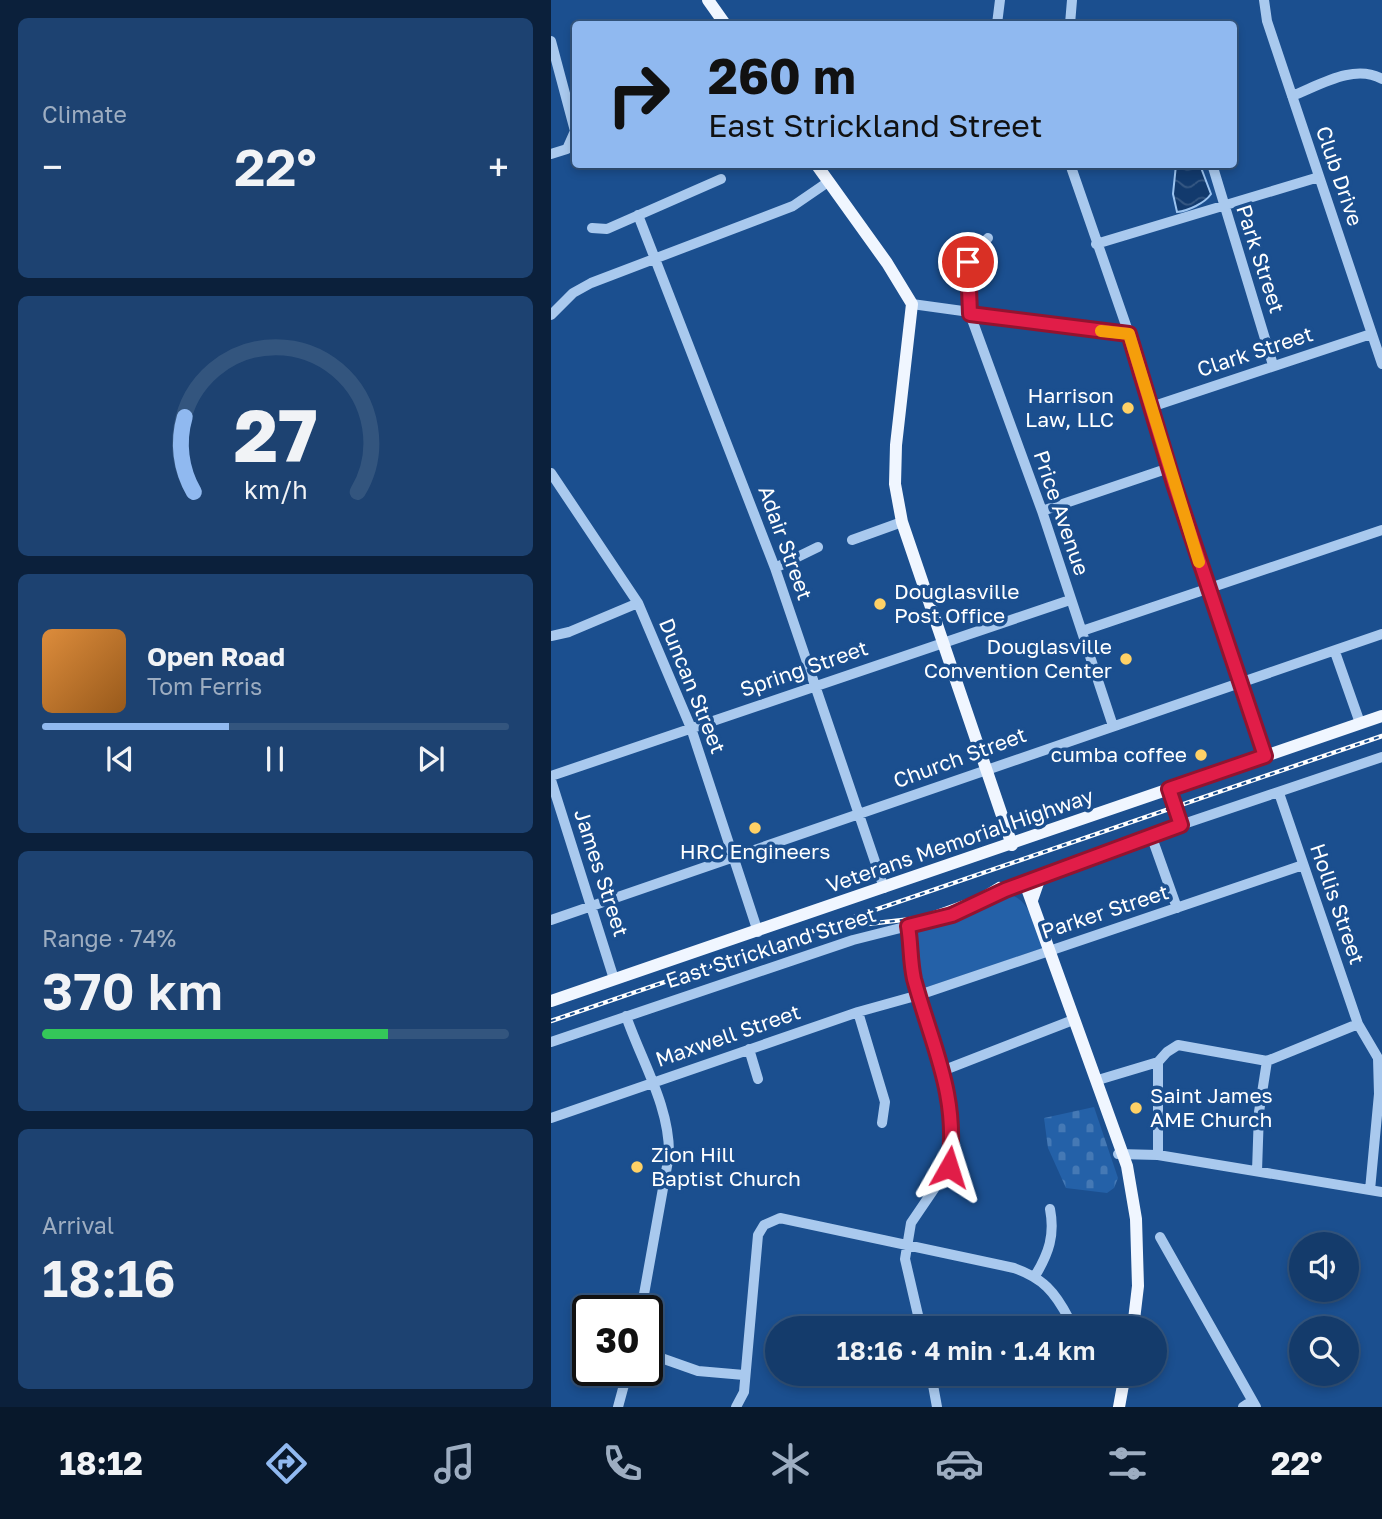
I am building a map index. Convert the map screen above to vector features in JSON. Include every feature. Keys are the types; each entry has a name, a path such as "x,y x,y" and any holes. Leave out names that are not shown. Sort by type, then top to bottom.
{"main road":[{"path":"709,0 723,21"},
{"path":"818,168 887,263 912,304 896,446 895,484 902,523 1012,845"},
{"name":"Veterans Memorial Highway","path":"551,1001 1382,716"},
{"path":"1032,901 1040,877"},
{"path":"1025,883 1121,1154"},
{"path":"1079,1037 1098,1080 1134,1206 1138,1286 1134,1316"},
{"path":"1119,1407 1123,1386"}],"street":[{"path":"997,21 1000,0"},
{"path":"1070,21 1072,0"},
{"name":"Club Drive","path":"1264,0 1267,21 1382,364"},
{"path":"551,41 572,120"},
{"path":"1292,96 1340,77 1361,73 1382,79"},
{"path":"551,155 567,149 572,138"},
{"path":"1071,168 1129,334 1169,468 1265,756"},
{"name":"Park Street","path":"1213,168 1222,206 1273,365"},
{"path":"1096,244 1319,177"},
{"path":"592,228 607,229 721,179"},
{"path":"551,315 573,293 618,270 793,206 827,182"},
{"name":"Adair Street","path":"638,215 775,568 884,888"},
{"name":"Price Avenue","path":"988,238 968,262 970,314 1042,511 1113,726"},
{"path":"912,304 1129,334"},
{"name":"Clark Street","path":"1151,407 1371,334"},
{"path":"1042,511 1169,468"},
{"name":"Duncan Street","path":"551,473 638,603 691,728 758,932"},
{"path":"852,540 902,523"},
{"path":"1082,631 1382,530"},
{"path":"775,568 818,547"},
{"name":"Spring Street","path":"551,778 815,685 1070,600"},
{"path":"551,636 569,632 638,603"},
{"name":"Church Street","path":"551,920 986,768 1382,634"},
{"path":"1335,652 1360,723"},
{"name":"East Strickland Street","path":"551,1042 853,940 952,915 1025,883 1151,835 1382,757"},
{"name":"James Street","path":"551,778 614,979"},
{"path":"1169,789 1181,825"},
{"name":"Hollis Street","path":"1279,793 1358,1024 1378,1058 1380,1094 1371,1190"},
{"path":"1151,835 1177,908"},
{"name":"Parker Street","path":"919,995 1303,865"},
{"path":"908,926 911,968 952,1113 949,1167 911,1223 907,1274 918,1316"},
{"name":"Maxwell Street","path":"551,1118 858,1012 919,995"},
{"path":"858,1012 885,1102 882,1123"},
{"path":"626,1017 661,1103 670,1135 669,1155 644,1295"},
{"path":"942,1071 1073,1020"},
{"path":"1098,1080 1158,1062 1167,1052 1179,1045 1267,1061 1358,1024"},
{"path":"749,1049 758,1079"},
{"path":"1257,1171 1259,1112 1267,1061"},
{"path":"1158,1062 1158,1155"},
{"path":"1121,1154 1158,1155 1382,1192"},
{"path":"1036,1276 1049,1251 1052,1222 1050,1209"},
{"path":"736,1407 744,1392 758,1235 764,1225 774,1219 829,1227 908,1247 1014,1268 1036,1276 1055,1293 1067,1316"},
{"path":"1160,1237 1250,1405"},
{"path":"663,1359 697,1371 744,1375"},
{"path":"619,1407 624,1386"},
{"path":"933,1386 937,1407"}],"green space":[{"path":"1008,894 1016,897 1027,908 1043,948 921,989 913,950 915,934 919,928 955,919"},
{"path":"1094,1107 1118,1178 1114,1188 1107,1193 1066,1188 1048,1148 1044,1118"}],"water":[{"path":"1176,168 1201,168 1211,194 1205,200 1177,212 1173,194"}],"railway":[{"path":"551,1021 1382,736"},
{"path":"850,926 920,918 978,897 999,884"}],"slow traffic":[{"path":"1101,331 1129,334 1199,562"}],"place":[{"name":"Harrison Law, LLC","path":"1128,408"},
{"name":"Douglasville Post Office","path":"880,604"},
{"name":"Douglasville Convention Center","path":"1126,659"},
{"name":"cumba coffee","path":"1201,755"},
{"name":"HRC Engineers","path":"755,828"},
{"name":"Saint James AME Church","path":"1136,1108"},
{"name":"Zion Hill Baptist Church","path":"637,1167"}],"route":[{"path":"949,1167 953,1140 950,1097 911,968 908,926 952,915 1005,890 1181,825 1169,789 1265,756 1174,484 1129,334 970,314 966,292 968,262"}]}
